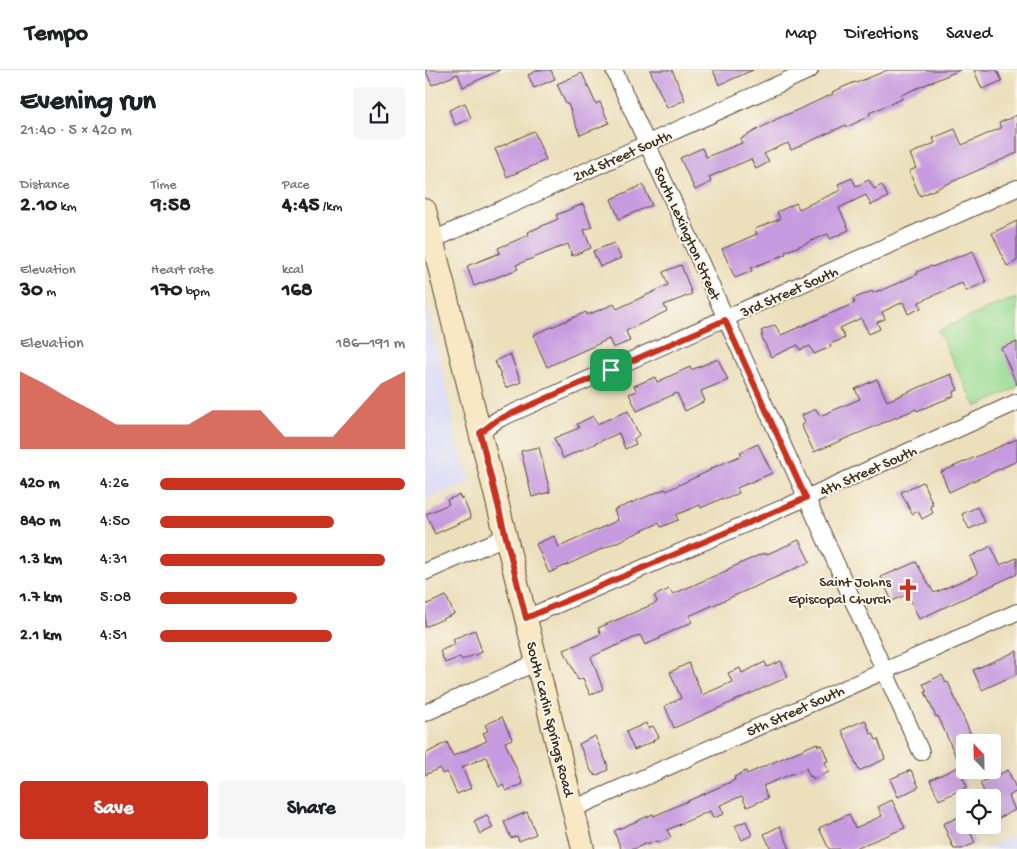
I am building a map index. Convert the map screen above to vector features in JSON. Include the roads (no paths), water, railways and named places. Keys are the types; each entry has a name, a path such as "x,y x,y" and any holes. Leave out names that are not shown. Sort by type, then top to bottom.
{"main road":[{"name":"South Carlin Springs Road","path":"425,210 583,849"}],"street":[{"name":"South Lexington Street","path":"614,70 725,320 886,670 921,752"},
{"name":"2nd Street South","path":"433,240 810,70"},
{"name":"3rd Street South","path":"480,433 497,420 725,320 1017,188"},
{"name":"4th Street South","path":"526,618 806,498 1017,402"},
{"path":"425,572 505,537"},
{"name":"5th Street South","path":"573,809 1017,612"},
{"path":"425,713 537,662"}],"place":[{"name":"Saint Johns Episcopal Church","path":"908,590"}]}
